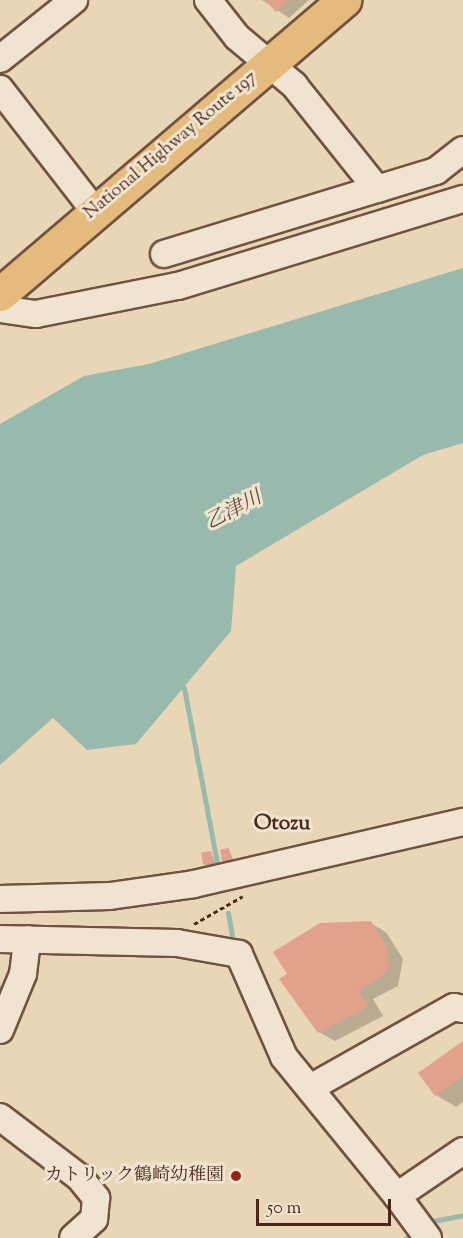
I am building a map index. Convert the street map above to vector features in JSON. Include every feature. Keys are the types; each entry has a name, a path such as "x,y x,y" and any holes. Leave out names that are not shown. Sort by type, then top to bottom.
{"highway":[{"name":"National Highway Route 197","path":"0,294 94,210 344,0"}],"street":[{"path":"0,59 74,0"},
{"path":"208,0 237,37 294,85 377,189"},
{"path":"0,89 94,210"},
{"path":"164,254 436,171 463,150"},
{"path":"0,309 36,314 178,286 463,199"},
{"path":"0,899 110,896 194,884 463,822"},
{"path":"0,939 183,944 239,954 277,1044 428,1238"},
{"path":"0,1030 23,974 27,939"},
{"path":"310,1088 454,1007 463,1009"},
{"path":"0,1117 80,1178 96,1198 94,1219 73,1238"},
{"path":"397,1196 463,1151"}],"path":[{"path":"183,944 202,917 250,893"}],"water":[{"name":"乙津川","path":"463,268 463,443 423,455 236,566 231,631 136,744 87,750 53,718 0,765 0,424 84,376 149,364"}],"building":[{"path":"265,0 289,0 276,12"},
{"path":"229,848 231,860 222,861 220,849"},
{"path":"211,851 213,863 203,864 201,853"},
{"path":"371,921 388,949 389,966 382,977 359,990 368,1007 318,1033 279,979 287,974 273,952 320,923"},
{"path":"463,1041 463,1076 435,1096 418,1073"}],"waterway":[{"path":"178,684 184,688 217,862"},
{"path":"228,913 233,941"},
{"path":"433,1221 463,1215"}],"place":[{"name":"カトリック鶴崎幼稚園","path":"236,1176"}],"district":[{"name":"Otozu","path":"282,824"}]}
